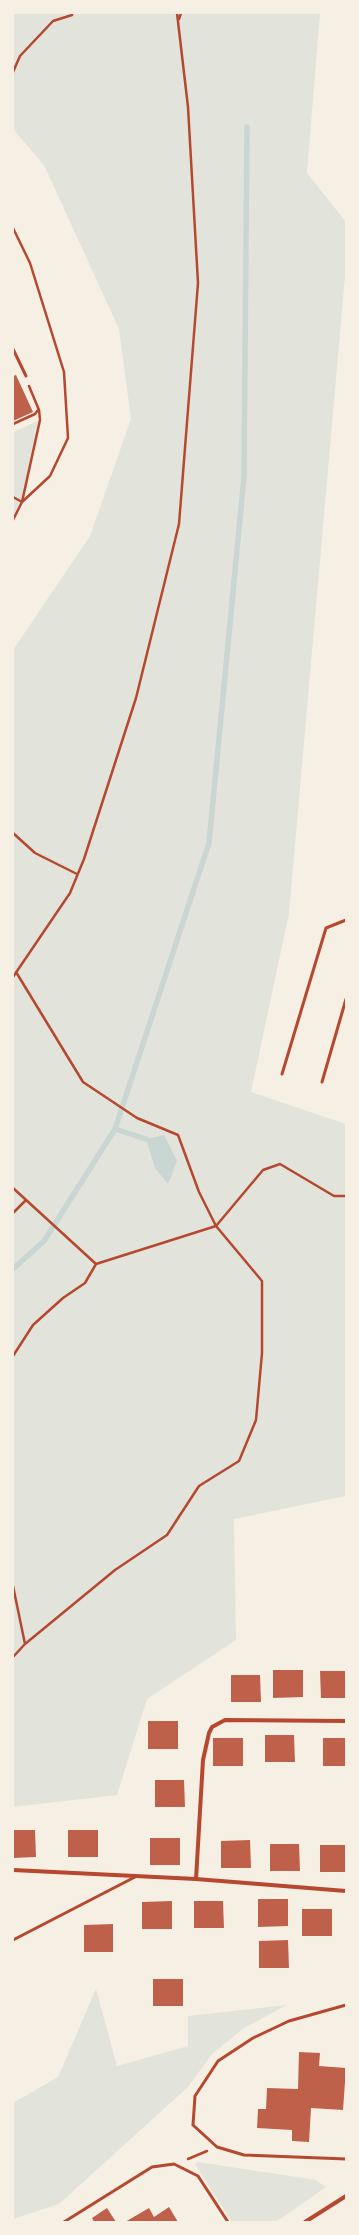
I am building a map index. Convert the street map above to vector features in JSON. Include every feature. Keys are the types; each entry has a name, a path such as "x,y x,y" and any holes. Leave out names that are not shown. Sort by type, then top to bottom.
{"street":[{"path":"196,1879 203,1760 212,1727 225,1720 346,1721"},
{"path":"13,1870 196,1879 346,1891"},
{"path":"305,2222 346,2196"}],"lane":[{"path":"13,348 26,376"},
{"path":"282,1074 326,928 346,920"},
{"path":"322,1082 346,998"},
{"path":"13,1940 137,1876"},
{"path":"346,2005 289,2021 253,2038 218,2061 195,2096 193,2125 217,2147 244,2155 346,2159"},
{"path":"64,2222 152,2166 174,2164 198,2176 228,2222"}],"path":[{"path":"13,72 20,56 53,21 72,15 72,13"},
{"path":"13,977 70,892 77,874 136,698 179,524 198,283 188,108 177,13"},
{"path":"178,20 181,13"},
{"path":"13,228 30,263 64,372 68,438 50,476 22,502"},
{"path":"13,520 22,502 40,420 39,410 26,376"},
{"path":"13,424 35,414 39,410"},
{"path":"13,497 22,502"},
{"path":"13,833 35,853 77,874"},
{"path":"13,1657 25,1644 115,1570 167,1534 199,1486 239,1461 256,1420 262,1353 262,1281 216,1226 199,1192 178,1135 137,1118 82,1082 16,972"},
{"path":"13,1356 33,1325 63,1298 85,1283 96,1264 216,1226 263,1170 280,1164 334,1196 346,1196"},
{"path":"13,1188 96,1264"},
{"path":"13,1213 26,1200"},
{"path":"13,1586 25,1644"},
{"path":"174,2164 217,2147"}],"shaded area":[{"path":"13,13 320,13 307,173 346,222 346,265 289,913 251,1092 346,1124 346,1496 234,1519 236,1640 147,1699 117,1795 13,1807 13,650 90,536 131,419 119,329 44,165 13,129"},
{"path":"40,420 22,502 13,522 13,432"},
{"path":"164,1135 177,1161 168,1184 155,1168 146,1139"},
{"path":"96,1989 117,2066 188,2046 188,2016 287,2005 244,2028 212,2054 188,2087 59,2204 13,2219 13,2103 58,2077"},
{"path":"198,2162 316,2180 326,2187 276,2222 232,2222 195,2164"}],"building":[{"path":"16,375 33,412 13,421 13,376"},
{"path":"273,1670 303,1670 303,1697 273,1698"},
{"path":"320,1671 346,1671 346,1698 321,1698"},
{"path":"231,1675 260,1675 261,1702 231,1702"},
{"path":"148,1721 178,1721 178,1749 148,1749"},
{"path":"265,1735 294,1735 295,1762 265,1762"},
{"path":"213,1738 243,1738 243,1766 213,1766"},
{"path":"323,1738 346,1738 346,1766 323,1766"},
{"path":"155,1780 184,1780 185,1807 155,1807"},
{"path":"13,1830 35,1830 36,1857 13,1858"},
{"path":"68,1830 98,1830 98,1857 68,1857"},
{"path":"150,1838 180,1838 180,1865 150,1865"},
{"path":"250,1840 251,1868 221,1868 221,1841"},
{"path":"270,1844 299,1844 300,1871 270,1871"},
{"path":"320,1845 346,1845 346,1872 320,1872"},
{"path":"258,1899 288,1899 288,1926 258,1927"},
{"path":"172,1901 172,1929 142,1929 142,1902"},
{"path":"194,1901 223,1901 224,1928 194,1928"},
{"path":"302,1909 332,1909 332,1936 302,1936"},
{"path":"113,1924 113,1952 84,1952 84,1925"},
{"path":"288,1940 289,1968 259,1968 259,1941"},
{"path":"153,1979 183,1979 183,2006 153,2006"},
{"path":"299,2052 320,2053 319,2066 346,2068 343,2110 311,2108 309,2142 292,2141 292,2130 257,2128 258,2109 266,2109 267,2088 298,2089"},
{"path":"169,2207 178,2222 125,2222 149,2208 154,2217"},
{"path":"107,2208 116,2222 94,2222 92,2218"}],"waterway":[{"path":"13,1269 44,1241 115,1129 209,843 244,477 247,127"},
{"path":"115,1129 146,1139"}]}
